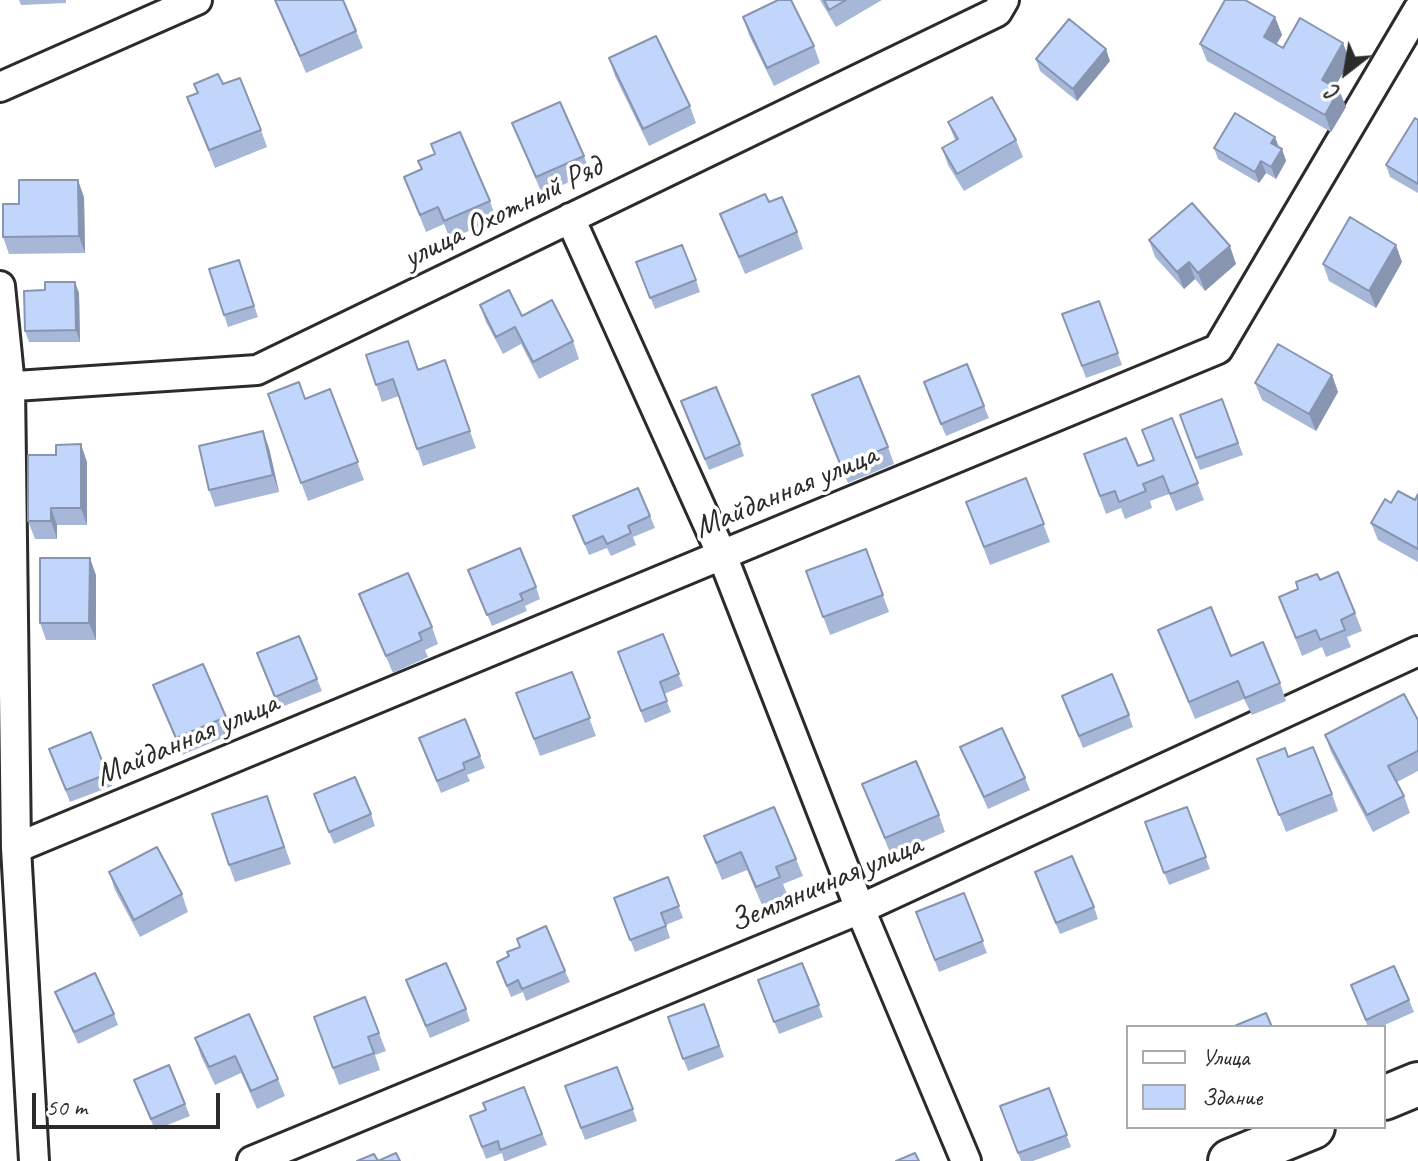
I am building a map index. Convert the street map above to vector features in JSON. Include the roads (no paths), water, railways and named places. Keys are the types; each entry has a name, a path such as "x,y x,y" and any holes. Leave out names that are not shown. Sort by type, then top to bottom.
{"street":[{"path":"0,87 197,0"},
{"name":"улица Охотный Ряд","path":"5,386 257,370 997,12 1004,0"},
{"name":"Майданная улица","path":"16,848 1218,349 1418,10"},
{"path":"570,218 722,555 860,909 966,1161"},
{"path":"0,286 16,848 34,1161"},
{"name":"Земляничная улица","path":"252,1161 860,909 1418,651"},
{"path":"1386,1097 1418,1084"},
{"path":"1230,1161 1308,1129"}]}
